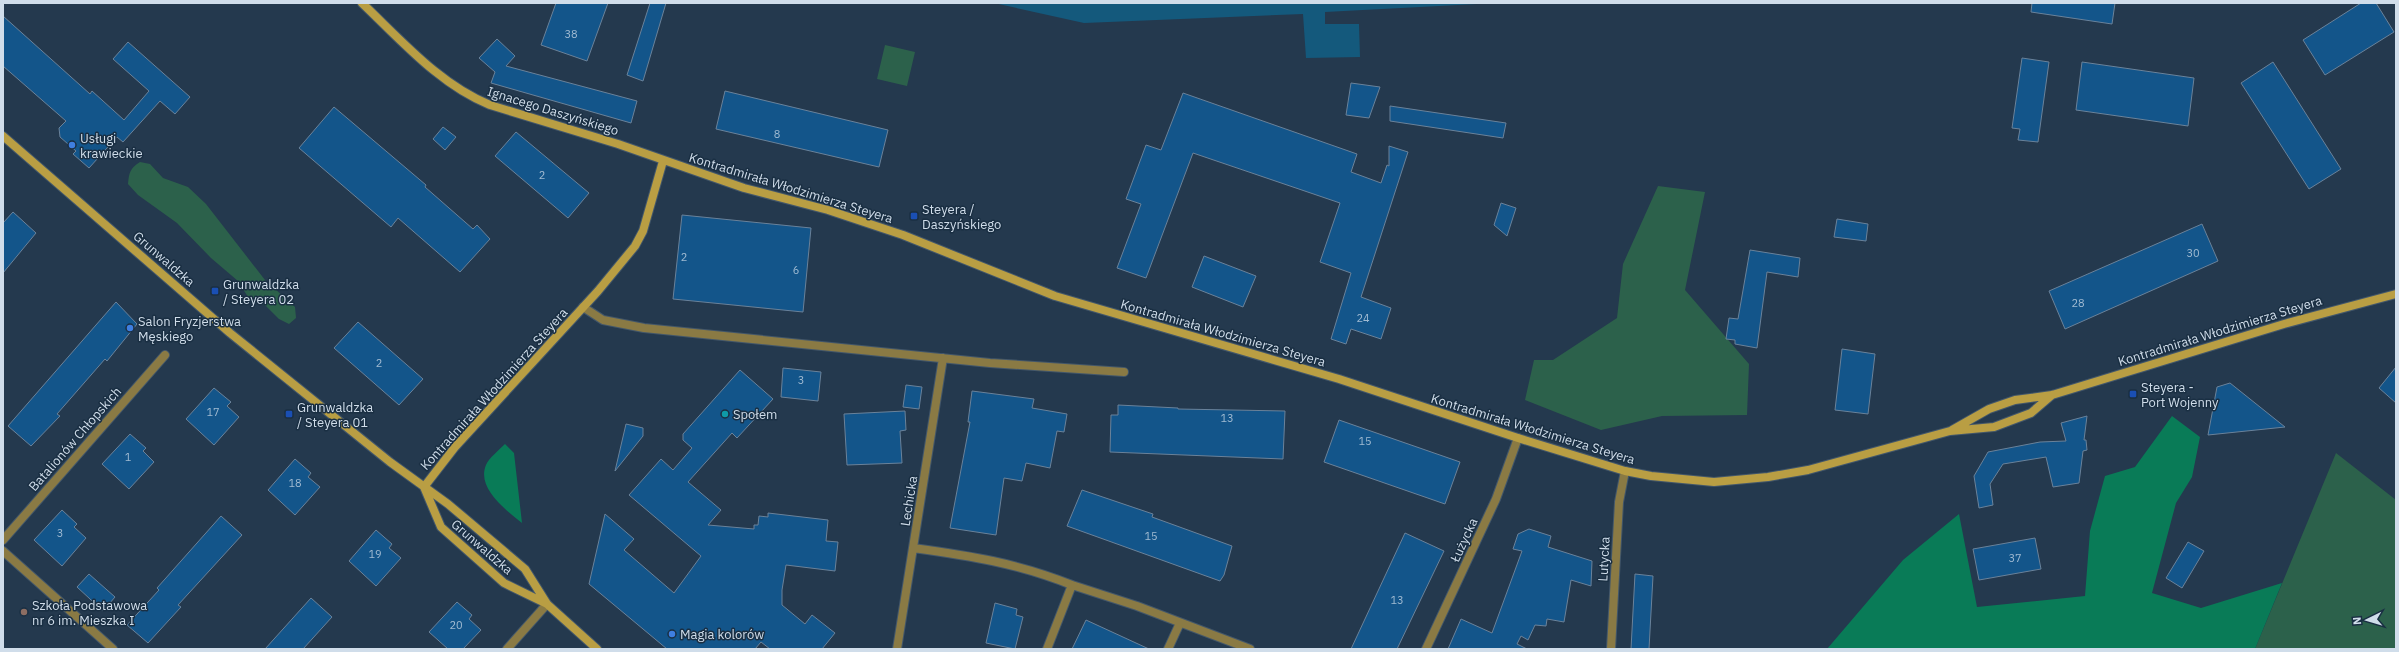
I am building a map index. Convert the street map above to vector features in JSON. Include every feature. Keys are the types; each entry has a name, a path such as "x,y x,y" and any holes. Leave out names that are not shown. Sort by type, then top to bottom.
{"street":[{"name":"Ignacego Daszyńskiego","path":"362,3 446,81 478,100 508,112 612,142 663,161"},
{"name":"Grunwaldzka","path":"3,136 224,328 390,462 448,504 524,569 547,604 597,649"},
{"name":"Kontradmirała Włodzimierza Steyera","path":"424,487 455,447 583,307 635,246 643,231 663,161 744,188 828,210 903,235 1055,296 1339,379 1518,438 1625,471 1659,478 1699,481 1760,478 1808,470 1950,431 2001,424 2031,413 2052,395"},
{"name":"Kontradmirała Włodzimierza Steyera","path":"1950,431 1989,409 2015,400 2052,395 2299,320 2396,294"},
{"name":"Kontradmirała Włodzimierza Steyera","path":"583,307 603,320 644,328 943,358 1124,372"},
{"name":"Batalionów Chłopskich","path":"3,540 166,355"},
{"name":"Lechicka","path":"897,649 943,358"},
{"name":"Łużycka","path":"1426,649 1496,499 1518,438"},
{"name":"Lutycka","path":"1611,649 1619,502 1625,471"},
{"name":"Grunwaldzka","path":"424,487 441,527 504,583 547,604"},
{"path":"913,548 998,561 1040,572 1250,649"},
{"path":"3,551 113,649"},
{"path":"1046,649 1072,585"},
{"path":"507,649 547,604"},
{"path":"1168,649 1180,623"}],"green space":[{"path":"885,45 915,52 907,86 877,79"},
{"path":"140,162 150,164 163,178 188,187 206,204 265,280 295,307 296,318 289,324 279,319 266,306 248,297 238,281 211,258 177,223 138,195 128,184 131,171 134,166"},
{"path":"1658,186 1705,192 1685,290 1749,364 1747,415 1662,416 1601,430 1525,400 1534,360 1553,360 1617,318 1623,264"},
{"path":"2172,416 2200,437 2192,477 2176,503 2152,593 2201,608 2282,583 2255,649 1827,649 1903,560 1959,514 1977,607 2085,596 2090,531 2105,476 2135,467"},
{"path":"505,444 514,453 522,523 501,505 489,490 485,482 484,474 487,462"},
{"path":"2336,453 2396,500 2396,649 2255,649"}],"water":[{"path":"994,3 1496,3 1325,12 1325,24 1359,24 1360,57 1306,58 1303,14 1084,23"}],"building":[{"path":"556,3 608,3 587,61 541,45"},
{"path":"650,3 666,3 643,81 627,75"},
{"path":"2032,3 2115,3 2112,24 2031,12"},
{"path":"2361,3 2376,3 2394,32 2325,75 2303,40"},
{"path":"3,16 90,94 92,91 124,120 149,91 113,59 128,42 190,97 175,114 160,101 123,142 117,137 89,168 73,154 76,151 60,137 59,128 66,121 3,66"},
{"path":"497,39 515,56 506,66 637,101 631,123 491,83 495,72 479,58"},
{"path":"2022,58 2049,62 2038,142 2018,140 2020,129 2012,128"},
{"path":"2082,62 2194,78 2188,126 2076,110"},
{"path":"2273,62 2341,169 2309,189 2241,83"},
{"path":"1351,83 1380,87 1369,118 1346,115"},
{"path":"725,91 888,130 879,167 716,129"},
{"path":"1183,93 1357,154 1351,172 1381,183 1387,165 1389,166 1389,146 1408,152 1361,297 1391,308 1381,339 1351,329 1346,344 1331,339 1351,273 1320,262 1340,203 1193,153 1146,278 1117,268 1141,204 1126,199 1146,145 1161,150"},
{"path":"1390,106 1506,123 1503,138 1390,121"},
{"path":"334,107 426,185 425,187 473,229 477,225 490,239 460,272 398,218 391,227 299,148"},
{"path":"443,127 456,137 445,150 433,139"},
{"path":"516,132 589,193 568,218 495,156"},
{"path":"1501,203 1516,208 1507,236 1494,225"},
{"path":"13,212 36,233 3,273 3,223"},
{"path":"682,215 811,228 803,312 673,299"},
{"path":"1837,219 1868,224 1866,241 1834,237"},
{"path":"2202,224 2218,261 2065,329 2049,291"},
{"path":"1750,250 1800,258 1798,277 1767,272 1757,348 1735,344 1735,340 1726,339 1729,318 1738,319"},
{"path":"1204,256 1256,276 1243,307 1192,287"},
{"path":"116,302 137,324 107,361 105,359 57,414 60,416 31,446 8,426"},
{"path":"358,322 423,379 399,405 334,348"},
{"path":"1842,349 1875,354 1868,414 1835,410"},
{"path":"2396,367 2396,403 2379,388"},
{"path":"783,368 821,372 818,401 781,397"},
{"path":"740,370 773,399 737,438 732,433 688,482 721,510 708,525 754,529 754,525 758,525 759,516 768,517 768,513 828,520 826,541 838,542 835,571 786,565 782,590 782,605 805,624 812,615 835,633 822,649 770,649 761,642 755,649 667,649 589,584 605,514 634,539 624,550 674,593 701,556 629,495 661,459 673,470 692,448 683,440 683,434"},
{"path":"2230,383 2285,427 2208,435 2217,387"},
{"path":"906,385 922,387 919,409 903,407"},
{"path":"214,388 231,402 227,406 239,417 214,445 186,419"},
{"path":"972,391 1034,399 1032,408 1067,414 1064,432 1057,431 1050,468 1026,463 1022,481 1004,478 996,535 950,528 970,422 968,422"},
{"path":"1118,405 1178,409 1285,411 1283,459 1110,452 1111,415 1118,415"},
{"path":"905,411 906,430 900,431 902,463 847,465 844,414"},
{"path":"2087,416 2084,440 2086,440 2087,450 2083,451 2079,483 2053,487 2046,457 2003,464 1990,484 1993,505 1979,508 1974,476 1988,452 2040,442 2066,441 2061,423"},
{"path":"1339,420 1460,462 1445,504 1324,462"},
{"path":"626,424 643,428 643,436 615,471"},
{"path":"130,434 146,448 143,451 154,462 129,489 102,464"},
{"path":"295,459 311,473 308,477 320,487 295,515 268,490"},
{"path":"1082,490 1153,514 1152,517 1232,546 1224,575 1220,581 1067,526"},
{"path":"62,510 77,524 74,527 86,538 62,566 34,540"},
{"path":"221,516 242,535 178,605 181,607 148,643 127,625 159,590 157,588"},
{"path":"1529,529 1551,536 1548,547 1592,561 1591,586 1571,580 1564,622 1547,619 1546,626 1535,625 1528,640 1521,636 1517,644 1527,649 1448,649 1461,619 1492,633 1522,551 1513,549 1518,534"},
{"path":"376,530 392,544 389,548 401,558 376,586 349,561"},
{"path":"1405,533 1444,551 1397,649 1351,649"},
{"path":"2035,538 2041,569 1979,580 1973,549"},
{"path":"2188,542 2204,551 2182,588 2166,578"},
{"path":"89,574 115,597 103,611 77,587"},
{"path":"1635,574 1653,576 1649,649 1631,649"},
{"path":"311,598 332,617 303,649 265,649"},
{"path":"457,602 472,615 469,619 481,630 463,649 448,649 429,632"},
{"path":"995,603 1017,609 1016,615 1023,617 1015,649 986,643"},
{"path":"1086,620 1149,649 1072,649"}],"place":[{"name":"Usługi krawieckie","path":"72,145"},
{"name":"Steyera / Daszyńskiego","path":"914,216"},
{"name":"Grunwaldzka / Steyera 02","path":"215,291"},
{"name":"Salon Fryzjerstwa Męskiego","path":"130,328"},
{"name":"Steyera - Port Wojenny","path":"2133,394"},
{"name":"Grunwaldzka / Steyera 01","path":"289,414"},
{"name":"Społem","path":"725,414"},
{"name":"Szkoła Podstawowa nr 6 im. Mieszka I","path":"24,612"},
{"name":"Magia kolorów","path":"672,634"}]}
